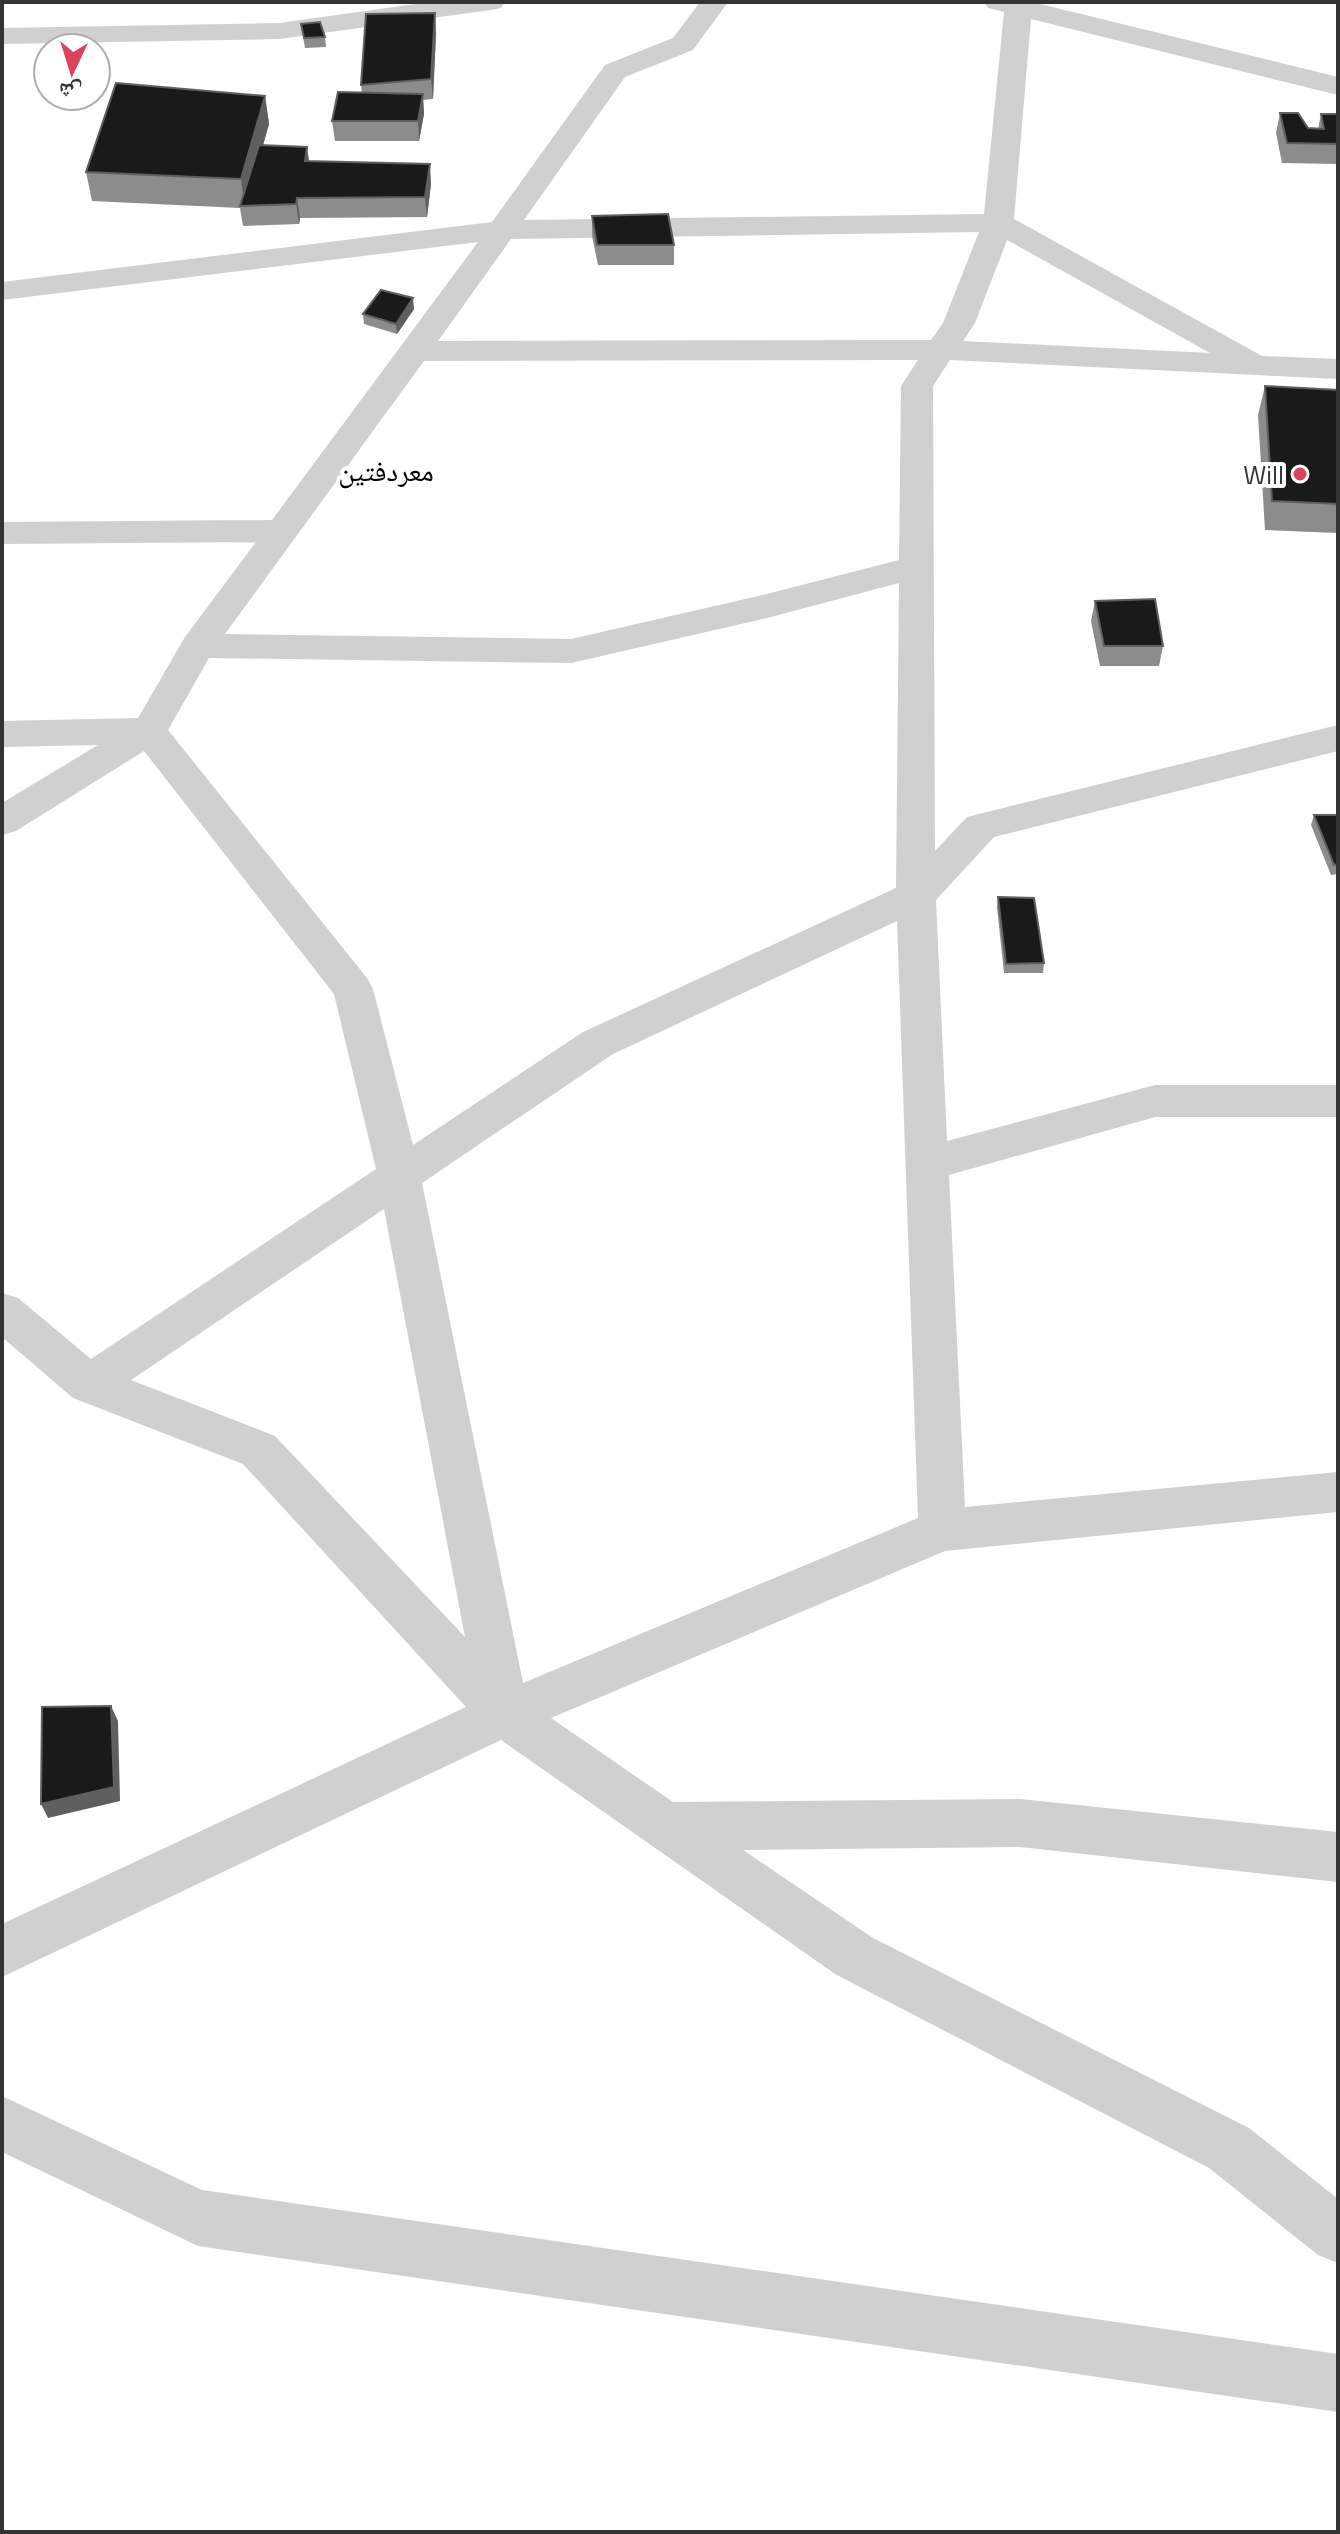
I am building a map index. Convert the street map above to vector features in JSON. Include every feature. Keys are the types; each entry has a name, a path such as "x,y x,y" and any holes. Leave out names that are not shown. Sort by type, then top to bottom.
{"street":[{"path":"2,36 279,31 491,2"},
{"path":"2,821 149,731 198,646 279,531 615,71 683,44 714,2"},
{"path":"942,1530 916,896 917,386 959,323 998,223 1008,4 1338,86"},
{"path":"2,291 501,230 998,223 1255,365"},
{"path":"413,351 940,350 1338,369"},
{"path":"2,533 279,531"},
{"path":"198,646 571,651 767,606 916,567"},
{"path":"2,734 149,731"},
{"path":"149,731 353,989 399,1176 504,1714"},
{"path":"89,1384 598,1043 916,896 981,827 1338,738"},
{"path":"927,1164 1155,1101 1338,1101"},
{"path":"2,1311 89,1384 259,1450 504,1714 665,1826 854,1956 1229,2148 1338,2235"},
{"path":"2,1951 504,1714 942,1530 1338,1492"},
{"path":"665,1826 1020,1823 1338,1857"},
{"path":"2,2123 198,2218 1338,2383"}],"building":[{"path":"435,13 431,79 361,85 366,14"},
{"path":"320,22 325,37 304,38 301,24"},
{"path":"116,83 265,96 241,179 86,172 106,112 112,112"},
{"path":"338,92 423,94 418,121 332,121"},
{"path":"1280,113 1298,113 1308,128 1324,129 1321,114 1338,114 1338,144 1287,143"},
{"path":"259,145 307,147 305,161 430,164 425,197 297,198 296,204 240,206"},
{"path":"668,214 674,245 597,245 592,216"},
{"path":"381,290 413,298 396,324 363,314"},
{"name":"Will","path":"1265,386 1338,390 1338,504 1272,501"},
{"path":"1155,599 1163,646 1104,646 1095,601"},
{"path":"1314,815 1338,815 1338,864 1334,865"},
{"path":"998,897 1034,898 1044,963 1006,964"},
{"path":"111,1706 114,1787 41,1804 42,1707"}],"place":[{"name":"Will","path":"1300,474"}],"district":[{"name":"معردفتين","path":"386,470"}]}
